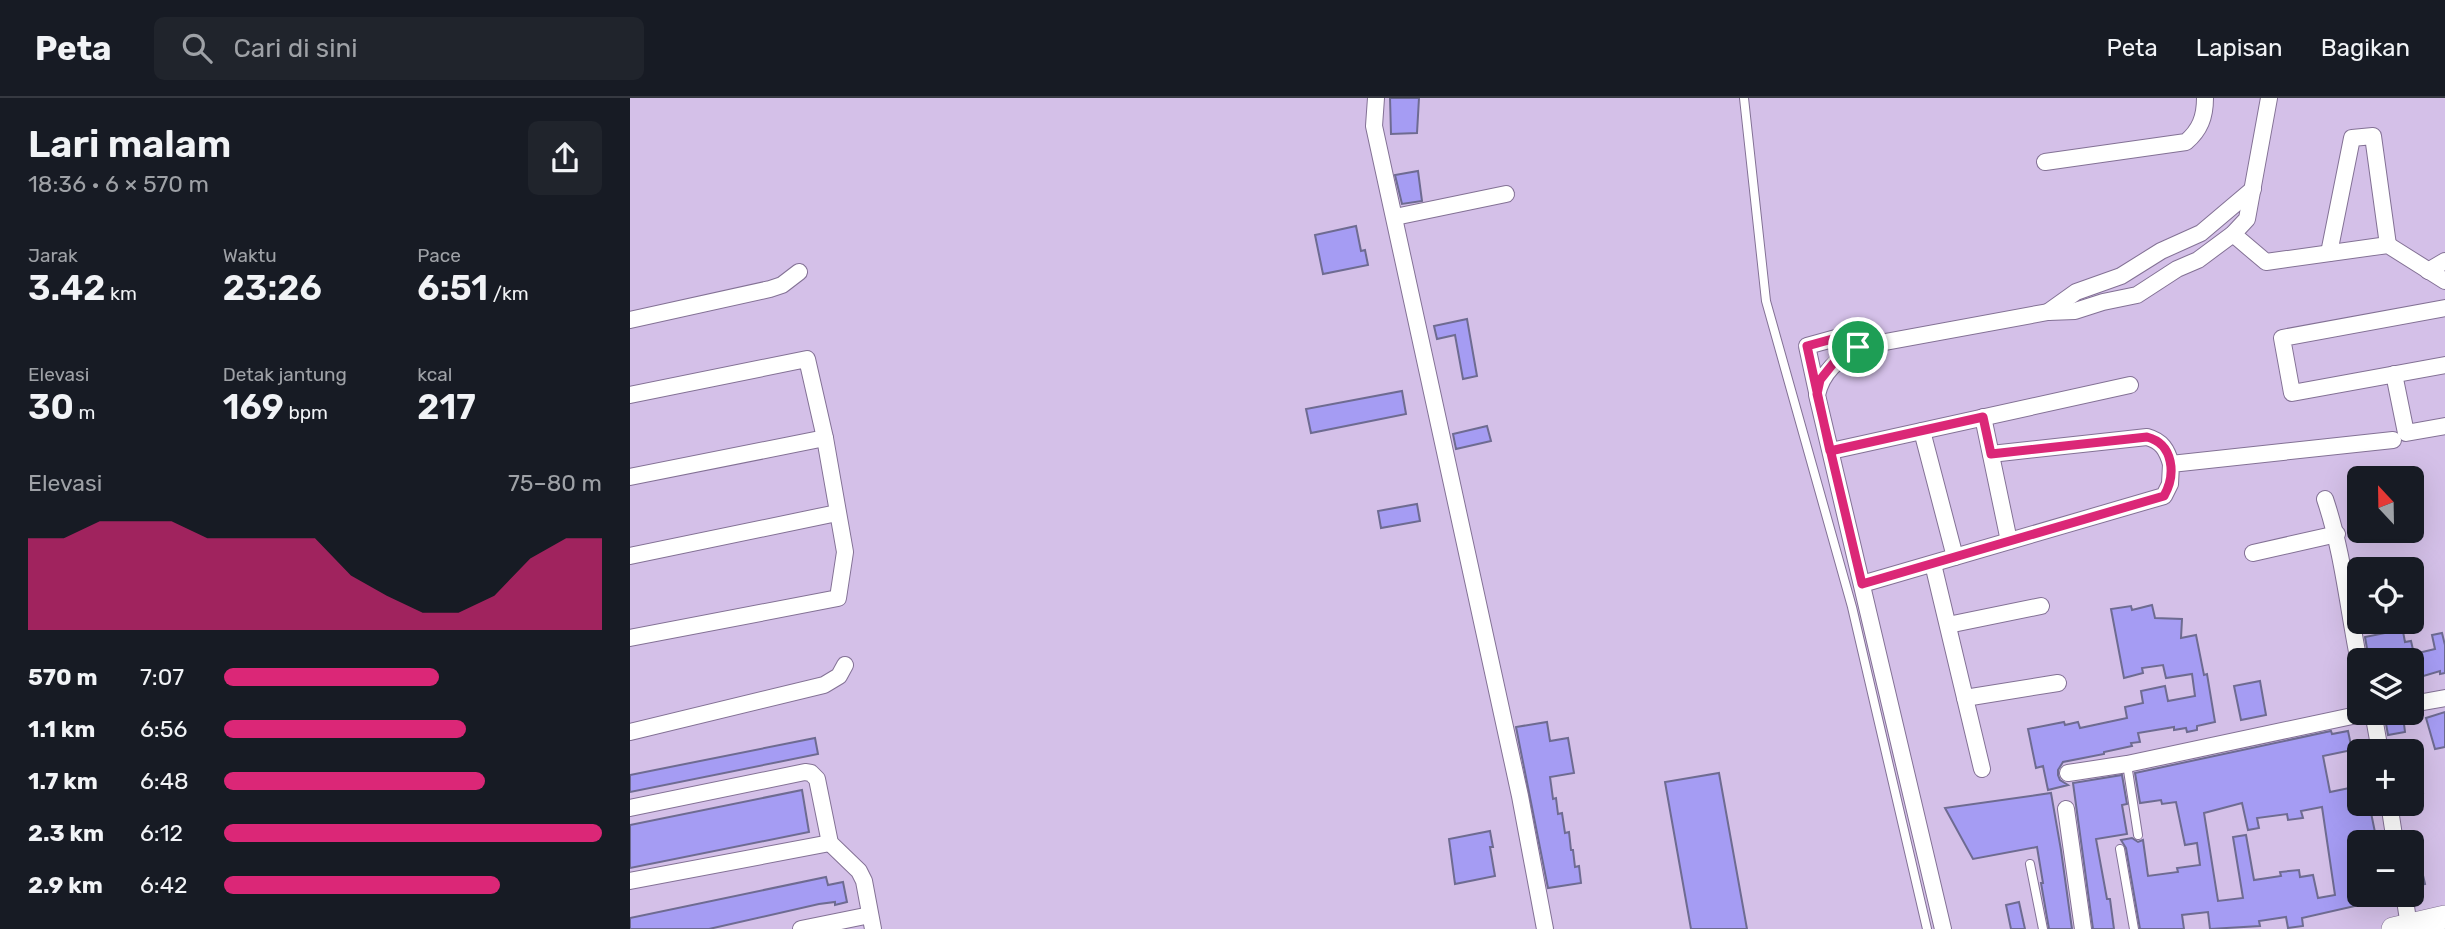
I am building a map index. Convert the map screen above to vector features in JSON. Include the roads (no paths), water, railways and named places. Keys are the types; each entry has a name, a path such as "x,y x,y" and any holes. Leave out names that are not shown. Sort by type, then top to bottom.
{"main road":[{"path":"2401,927 2445,917"}],"street":[{"path":"1377,98 1374,126 1520,796 1545,929"},
{"path":"2045,162 2186,142 2199,131 2205,98"},
{"path":"1817,394 1820,380 1836,360 1858,347 2048,312 2075,311 2137,295 2177,269 2198,260 2233,234 2247,219 2269,98"},
{"path":"2329,253 2352,138 2374,136 2388,245"},
{"path":"2048,312 2077,292 2121,276 2161,251 2201,233 2253,189"},
{"path":"1395,217 1506,194"},
{"path":"2233,234 2266,262 2388,245 2445,281"},
{"path":"2161,251 2177,269"},
{"path":"2428,271 2445,261"},
{"path":"630,320 770,289 782,285 799,272"},
{"path":"2445,308 2282,338 2292,393 2445,365"},
{"path":"1858,347 1836,338 1807,346 1943,929"},
{"path":"630,395 807,359 825,438 845,552 838,598 630,638"},
{"path":"2395,374 2406,433 2445,426"},
{"path":"1830,451 2130,384"},
{"path":"1983,417 2009,541"},
{"path":"1922,431 1955,557"},
{"path":"1862,584 2164,496 2170,484 2171,464 2166,449 2156,439 2147,437 1991,454"},
{"path":"630,477 825,438"},
{"path":"2171,464 2393,440"},
{"path":"2325,499 2337,534 2356,648"},
{"path":"630,556 837,513"},
{"path":"2253,553 2337,534"},
{"path":"1933,564 1982,769"},
{"path":"1948,625 2041,606"},
{"path":"630,732 824,685 839,676 845,665"},
{"path":"1965,698 2058,683"},
{"path":"2424,702 2445,698"},
{"path":"2068,773 2127,764 2347,717"},
{"path":"630,808 805,772 811,773 817,779 830,843 859,871 864,881 871,922 801,929"},
{"path":"2066,809 2084,929"},
{"path":"630,881 830,843"},
{"path":"2401,927 2403,907"}],"lane":[{"path":"1744,98 1766,301 1852,607 1927,929"},
{"path":"2127,764 2138,835"},
{"path":"2120,849 2134,929"},
{"path":"2030,864 2043,929"}]}
